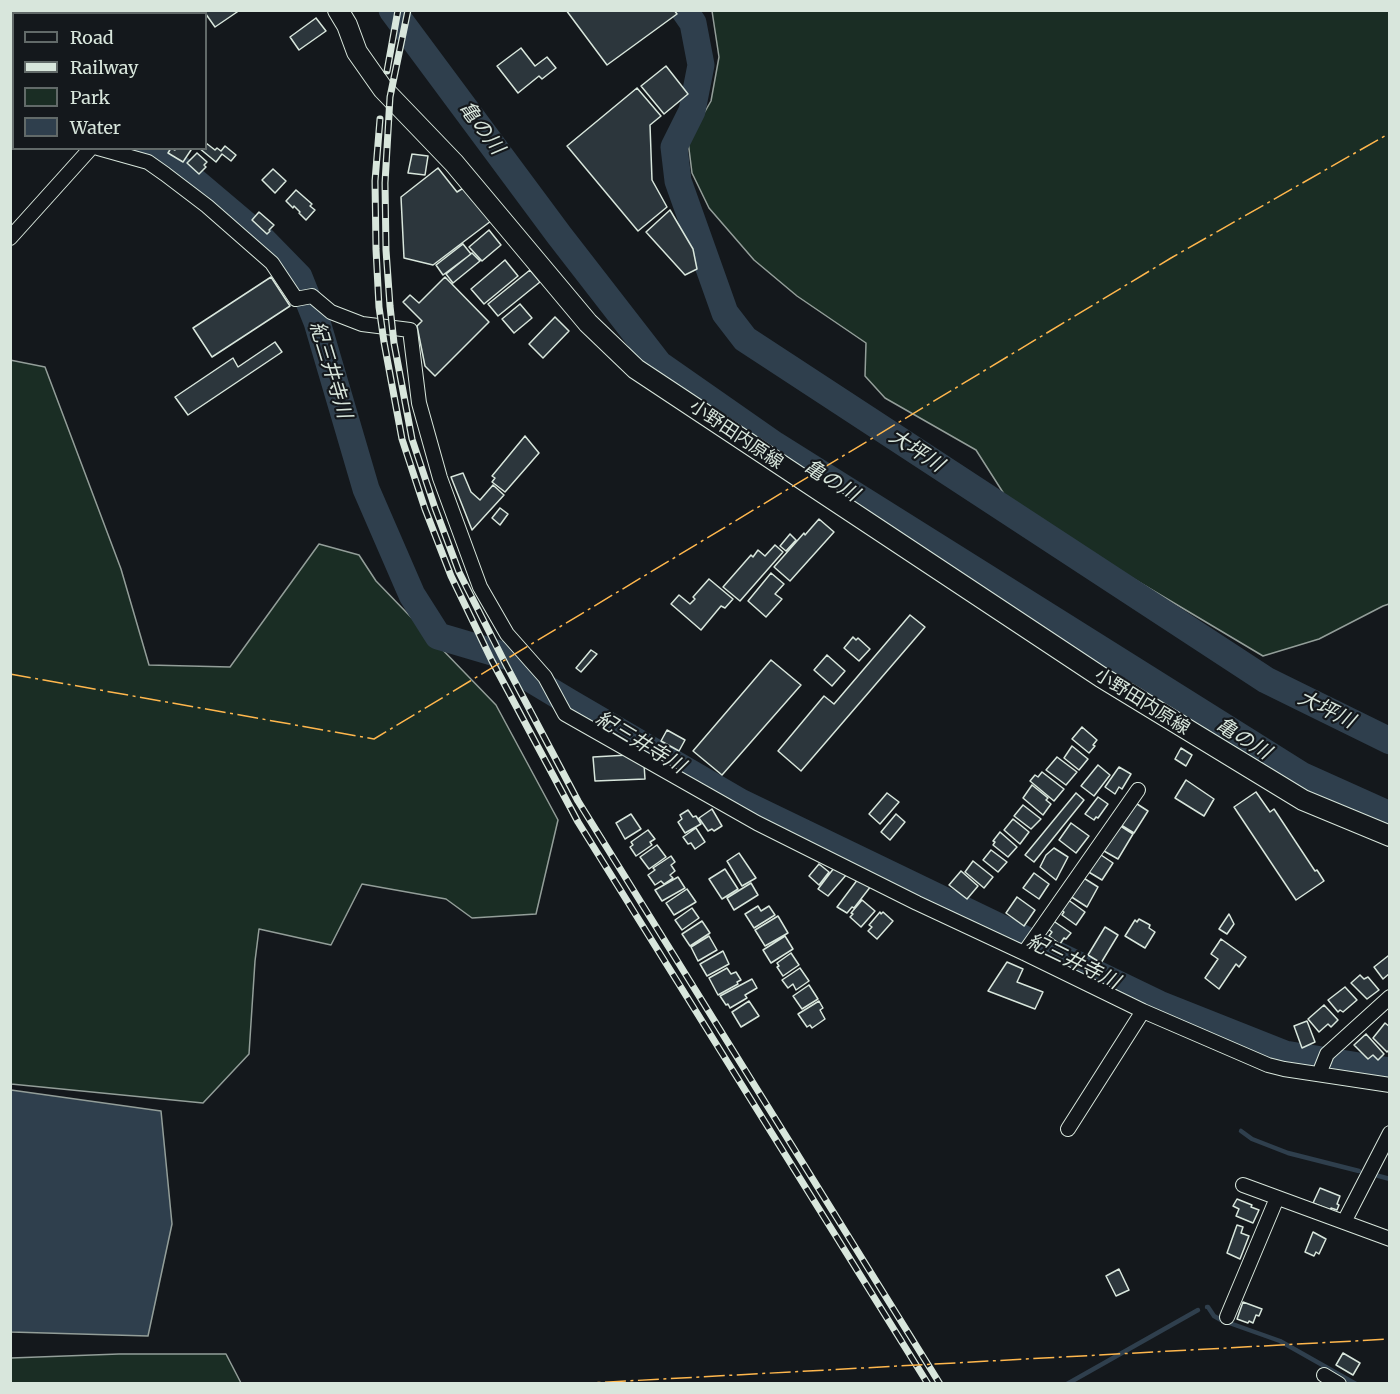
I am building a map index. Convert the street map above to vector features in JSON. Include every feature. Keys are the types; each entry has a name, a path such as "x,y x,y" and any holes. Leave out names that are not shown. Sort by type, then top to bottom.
{"main road":[{"name":"小野田内原線","path":"338,10 347,25 357,52 383,89 454,163 588,323 636,369 1101,678 1303,800 1389,837"}],"street":[{"path":"10,238 89,150"},
{"path":"113,150 150,155 272,263 296,299 307,297 331,312 362,324 410,330 419,403 440,478 480,587 507,634 545,677 565,714 757,823 917,903 1029,945 1143,1011 1268,1065 1323,1065 1389,1085"},
{"path":"1029,945 1138,790"},
{"path":"1323,1065 1389,997"},
{"path":"1068,1129 1143,1011"},
{"path":"1344,1222 1389,1133"},
{"path":"1243,1185 1389,1239"},
{"path":"1227,1317 1277,1198"},
{"path":"1324,1375 1339,1383"}],"green space":[{"path":"712,11 1389,11 1389,604 1319,639 1263,656 1011,505 976,450 885,398 865,376 866,343 797,296 754,260 709,208 692,173 688,141 711,101 719,57"},
{"path":"10,360 45,367 121,569 149,665 230,667 319,544 359,555 376,581 496,705 558,820 536,914 472,918 446,899 362,884 331,945 259,929 249,1054 203,1103 11,1084"},
{"path":"119,1354 226,1354 241,1383 11,1383 11,1358"}],"water":[{"path":"11,1090 161,1111 172,1224 148,1336 11,1332"}],"building":[{"path":"203,10 240,10 215,27 207,12"},
{"path":"566,10 674,10 677,14 607,65"},
{"path":"316,18 326,31 299,50 290,37"},
{"path":"521,48 535,66 547,57 556,68 542,79 539,76 518,93 497,66"},
{"path":"666,66 688,94 664,114 641,86"},
{"path":"637,88 661,116 650,125 652,180 667,207 638,231 567,146"},
{"path":"207,144 215,150 217,148 221,151 225,146 236,155 231,161 222,154 216,162 201,150 207,150"},
{"path":"170,150 191,150 183,162 168,153"},
{"path":"197,153 207,162 204,165 206,167 199,174 187,163"},
{"path":"412,154 428,156 425,175 408,173"},
{"path":"438,168 457,192 465,187 491,221 433,265 404,258 401,197"},
{"path":"273,169 286,181 275,193 262,180"},
{"path":"296,190 312,204 310,206 315,210 306,220 294,206 293,208 286,201"},
{"path":"670,210 693,249 697,269 685,275 646,232"},
{"path":"259,212 274,225 267,234 252,220"},
{"path":"489,230 501,245 482,261 469,247"},
{"path":"463,244 471,254 443,275 436,265"},
{"path":"472,253 480,261 453,283 446,274"},
{"path":"505,260 518,276 484,304 471,289"},
{"path":"530,270 540,282 498,316 488,304"},
{"path":"271,277 290,306 212,357 193,328"},
{"path":"445,277 489,322 435,376 425,366 417,326 422,321 403,302 410,295 419,303"},
{"path":"520,304 532,318 514,333 502,319"},
{"path":"555,317 569,331 543,358 529,344"},
{"path":"275,342 282,352 188,415 175,397 233,358 238,367"},
{"path":"525,436 539,453 505,492 492,482 495,478 492,476"},
{"path":"463,473 471,492 480,500 493,485 504,495 472,530 451,477"},
{"path":"500,508 508,514 500,525 492,518"},
{"path":"819,519 834,532 790,581 774,567"},
{"path":"790,534 796,540 786,551 780,546"},
{"path":"775,545 783,552 740,601 723,587 751,555 753,557 758,550 765,556"},
{"path":"771,573 784,584 775,594 782,599 766,617 748,601"},
{"path":"709,579 733,599 725,608 721,606 701,630 671,604 679,595 690,604 695,599 693,597"},
{"path":"910,615 925,627 801,771 778,751 824,696 834,704"},
{"path":"853,637 856,640 858,638 870,649 859,661 844,648"},
{"path":"591,650 597,654 581,672 576,668"},
{"path":"827,655 845,671 832,686 814,670"},
{"path":"771,660 801,685 722,775 693,751"},
{"path":"1082,727 1097,740 1089,753 1072,739"},
{"path":"667,730 685,740 679,751 661,741"},
{"path":"1072,746 1088,759 1079,770 1064,758"},
{"path":"1181,748 1192,755 1186,766 1175,759"},
{"path":"628,755 644,764 645,779 595,781 593,757"},
{"path":"1057,757 1077,772 1066,785 1046,770"},
{"path":"1098,765 1110,775 1094,796 1081,786"},
{"path":"1119,767 1131,774 1122,789 1119,787 1115,794 1105,787"},
{"path":"1042,772 1064,789 1054,801 1030,781"},
{"path":"1186,780 1214,799 1204,816 1175,798"},
{"path":"1032,785 1048,798 1046,800 1051,804 1043,815 1023,798"},
{"path":"1256,792 1270,812 1274,809 1324,881 1296,900 1234,807"},
{"path":"887,793 899,802 880,824 869,814"},
{"path":"1076,793 1084,800 1034,862 1025,855"},
{"path":"1098,797 1108,804 1094,820 1085,814"},
{"path":"1134,802 1148,811 1134,833 1121,825"},
{"path":"1023,805 1041,819 1031,829 1014,816"},
{"path":"712,809 722,826 714,831 712,829 708,831 699,818"},
{"path":"688,810 701,824 685,833 678,822 682,819 680,815"},
{"path":"631,814 641,829 625,839 616,823"},
{"path":"896,814 905,822 890,840 881,832"},
{"path":"1013,819 1029,832 1020,844 1004,830"},
{"path":"1071,823 1089,836 1076,853 1059,840"},
{"path":"1119,825 1133,834 1118,859 1104,851"},
{"path":"696,828 705,842 695,849 683,837"},
{"path":"648,830 655,839 650,842 652,845 636,856 630,847 633,845 631,842"},
{"path":"1000,832 1017,847 1008,857 993,845 995,842 993,841"},
{"path":"657,845 666,857 649,869 640,857"},
{"path":"1054,848 1068,857 1056,880 1040,867 1046,855"},
{"path":"991,850 1007,862 998,872 983,860"},
{"path":"739,853 756,878 742,886 727,861"},
{"path":"1098,853 1113,863 1102,880 1087,871"},
{"path":"671,856 675,862 671,865 675,871 670,875 673,878 664,884 661,881 655,885 648,875 655,870 653,868"},
{"path":"973,861 993,877 984,888 965,872"},
{"path":"819,864 829,872 819,885 809,876"},
{"path":"834,868 847,874 828,896 818,889"},
{"path":"725,869 738,889 722,899 709,879"},
{"path":"961,871 978,886 967,899 949,885"},
{"path":"1034,873 1049,884 1039,899 1023,888"},
{"path":"678,877 685,888 662,901 655,890"},
{"path":"1082,877 1098,887 1087,907 1070,896"},
{"path":"858,879 871,886 854,908 852,907 847,913 837,907"},
{"path":"751,883 758,895 734,910 727,898"},
{"path":"687,889 696,902 674,915 666,903"},
{"path":"1017,897 1035,910 1024,926 1006,913"},
{"path":"1067,899 1085,912 1076,925 1062,915 1064,912 1060,909"},
{"path":"862,900 875,911 861,927 850,917"},
{"path":"758,906 761,911 769,906 775,915 754,928 745,914"},
{"path":"692,908 699,918 682,930 675,920"},
{"path":"880,912 893,921 877,939 868,931 872,927 869,925"},
{"path":"1229,914 1234,924 1227,934 1219,929"},
{"path":"778,916 788,933 765,946 755,930"},
{"path":"1139,919 1150,925 1149,928 1155,932 1145,948 1125,936 1135,920 1137,922"},
{"path":"1052,920 1071,933 1060,944 1049,936 1052,932 1047,928"},
{"path":"702,921 710,933 690,946 682,934"},
{"path":"1105,927 1118,935 1101,963 1088,955"},
{"path":"709,936 717,950 698,961 691,947"},
{"path":"785,936 793,949 771,963 763,950"},
{"path":"1221,939 1246,957 1239,967 1236,964 1219,989 1205,978 1218,959 1211,954"},
{"path":"723,951 729,964 707,976 700,964"},
{"path":"791,953 799,965 783,976 777,963"},
{"path":"1388,956 1390,973 1383,979 1374,967"},
{"path":"1007,962 1023,969 1017,982 1043,992 1035,1009 988,991"},
{"path":"727,968 731,974 736,972 741,980 718,995 709,978"},
{"path":"800,968 809,981 796,990 793,984 788,988 782,980"},
{"path":"1360,975 1364,979 1368,977 1379,990 1367,999 1351,983"},
{"path":"752,979 757,988 745,995 747,998 730,1008 728,1004 726,1005 720,996"},
{"path":"809,985 818,999 802,1009 793,996"},
{"path":"1345,987 1357,1000 1343,1012 1340,1010 1338,1012 1328,1000"},
{"path":"749,1001 759,1016 741,1027 732,1012"},
{"path":"819,1001 823,1008 820,1010 825,1019 812,1028 810,1025 807,1027 798,1014"},
{"path":"1324,1005 1338,1020 1331,1027 1328,1024 1319,1032 1308,1019"},
{"path":"1307,1021 1315,1042 1302,1048 1294,1026"},
{"path":"1385,1023 1390,1027 1390,1049 1387,1052 1373,1038"},
{"path":"1366,1034 1384,1054 1378,1060 1373,1055 1368,1059 1354,1045"},
{"path":"1320,1188 1340,1196 1337,1210 1331,1208 1330,1210 1313,1203"},
{"path":"1237,1199 1259,1210 1253,1223 1236,1216 1239,1209 1233,1206"},
{"path":"1237,1225 1243,1227 1241,1233 1249,1236 1240,1259 1227,1253"},
{"path":"1313,1232 1326,1239 1319,1254 1316,1252 1314,1256 1305,1252"},
{"path":"1119,1269 1129,1290 1116,1296 1106,1276"},
{"path":"1243,1302 1262,1309 1259,1316 1256,1315 1253,1323 1237,1319"},
{"path":"1343,1353 1360,1363 1353,1375 1336,1365"}],"waterway":[{"name":"亀の川","path":"392,10 559,235 659,364 775,445 1301,775 1390,815"},
{"name":"大坪川","path":"684,10 693,23 701,65 692,111 674,147 678,181 725,313 745,339 1266,680 1390,741"},
{"name":"紀三井寺川","path":"148,150 166,157 257,234 299,277 317,322 366,489 412,595 438,636 516,659 524,675 740,802 1159,1004 1285,1054 1390,1071"},
{"path":"1241,1131 1252,1139 1288,1153 1359,1171"},
{"path":"1375,1175 1390,1179"},
{"path":"1207,1307 1214,1316 1221,1320 1280,1341 1356,1384"},
{"path":"1067,1384 1198,1310"}],"railway":[{"path":"387,71 398,10"},
{"path":"408,10 390,97 385,183 390,306 394,343 412,439 459,572 578,801 940,1384"},
{"path":"380,119 375,181 376,249 379,307 384,342 402,439 425,509 451,576 492,661 578,822 928,1384"}],"power":[{"path":"10,674 374,739 1171,258 1390,133"},
{"path":"572,1384 1390,1339"}]}
